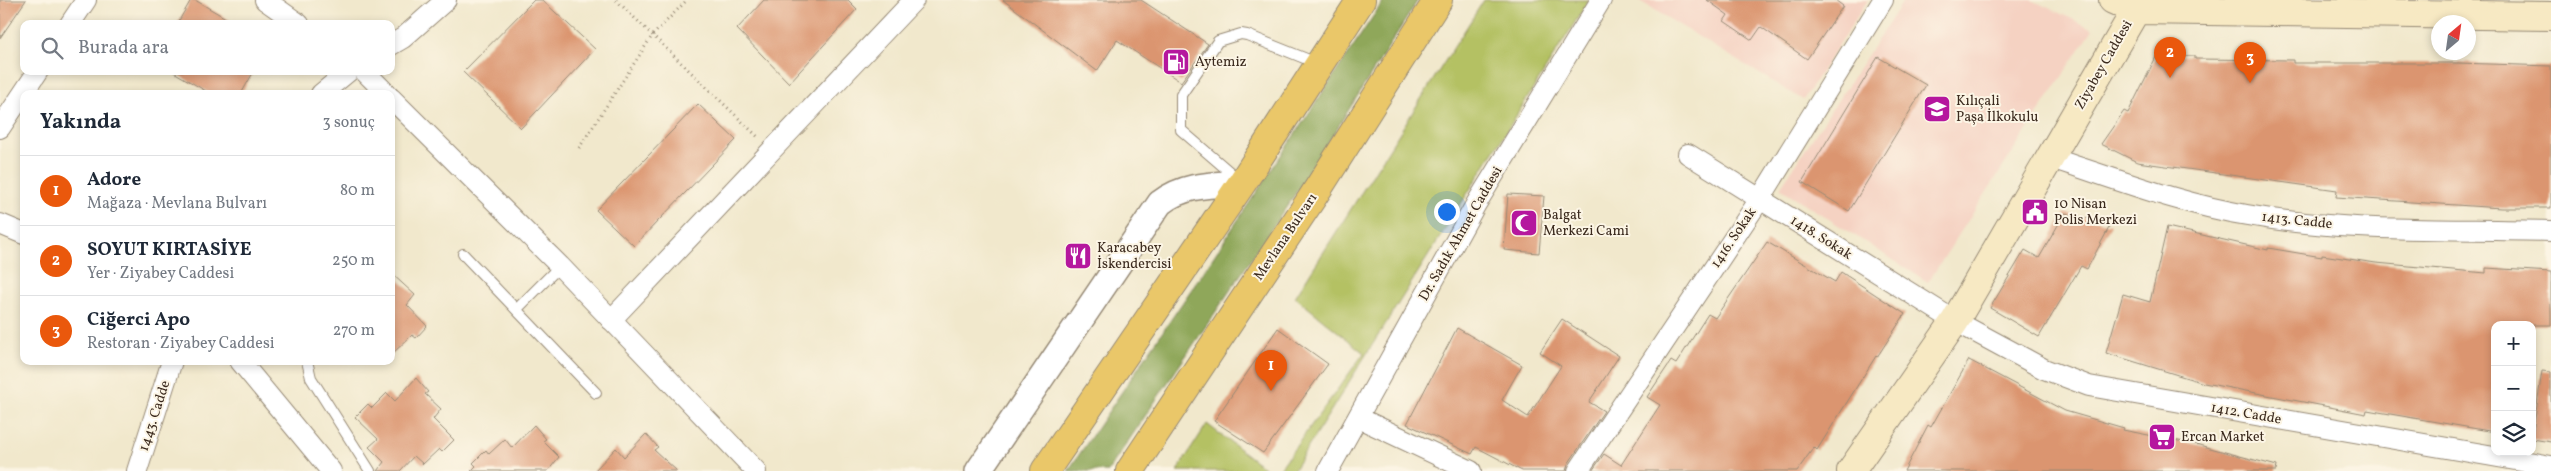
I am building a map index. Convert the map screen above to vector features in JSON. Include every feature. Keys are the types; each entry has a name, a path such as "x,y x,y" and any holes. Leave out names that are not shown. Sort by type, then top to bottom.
{"highway":[{"path":"1045,471 1242,183 1361,0"},
{"name":"Mevlana Bulvarı","path":"1130,471 1312,198 1438,0"}],"main road":[{"name":"Ziyabey Caddesi","path":"1851,471 1955,321 2051,158 2130,3 2551,16"}],"street":[{"path":"73,20 86,0"},
{"path":"265,0 293,20"},
{"path":"395,43 403,38 446,0"},
{"path":"611,320 914,0"},
{"name":"Dr. Sadık Ahmet Caddesi","path":"1328,471 1476,204 1601,0"},
{"name":"1416. Sokak","path":"1578,471 1760,199 1883,0"},
{"path":"25,90 35,75"},
{"path":"326,90 344,75"},
{"path":"368,75 383,90"},
{"path":"0,128 20,98"},
{"path":"395,102 560,266 756,471"},
{"name":"1418. Sokak","path":"1688,154 1955,321"},
{"name":"1413. Cadde","path":"2051,158 2175,199 2247,215 2315,225 2551,231"},
{"path":"978,471 1160,203 1170,195 1195,186 1242,183"},
{"path":"0,224 20,232"},
{"name":"1412. Cadde","path":"1955,321 2044,369 2089,386 2551,466"},
{"name":"1443. Cadde","path":"137,471 171,365"},
{"path":"243,365 331,471"},
{"path":"1359,418 1471,471"}],"lane":[{"path":"1242,183 1181,130 1181,95 1218,41 1241,34 1320,65"},
{"path":"463,254 596,393"},
{"path":"517,309 560,266"},
{"path":"308,365 311,378 370,471"}],"path":[{"path":"616,0 772,150"},
{"path":"578,148 652,36 687,0"}],"shaded area":[{"path":"1638,0 1868,0 1803,100"},
{"name":"Kılıçali Paşa İlkokulu","path":"1904,0 2032,0 2093,29 1928,282 1780,188"}],"green space":[{"path":"1384,0 1418,0 1302,184 1108,471 1068,471 1208,265"},
{"path":"1484,0 1589,0 1293,471 1278,471 1364,353 1295,297"},
{"path":"1207,424 1268,471 1177,471"}],"building":[{"path":"0,0 26,0 0,38"},
{"path":"191,0 195,0 229,20 179,20"},
{"path":"534,0 542,0 595,49 521,128 463,72"},
{"path":"764,0 848,0 857,9 789,83 737,29"},
{"path":"1003,0 1141,0 1208,44 1181,82 1117,40 1097,71"},
{"path":"1707,0 1835,0 1843,6 1807,59 1761,27 1752,40 1724,21 1728,15"},
{"path":"2157,55 2195,56 2195,59 2293,60 2293,63 2458,63 2551,66 2551,208 2501,208 2336,197 2337,190 2137,162 2101,144 2124,111 2128,113"},
{"path":"1878,57 1926,85 1849,211 1802,182"},
{"path":"179,75 252,75 243,90 204,90"},
{"path":"698,104 736,140 634,246 596,210"},
{"name":"Balgat Merkezi Cami","path":"1508,194 1544,196 1539,253 1504,250"},
{"path":"2065,213 2111,224 2087,269 2081,266 2039,337 1990,308 2025,250 2039,258"},
{"path":"2167,227 2268,250 2268,248 2322,257 2322,255 2376,263 2486,273 2486,268 2551,272 2551,325 2536,325 2536,321 2491,321 2491,431 2367,410 2366,414 2204,383 2106,353 2123,294 2150,302"},
{"path":"1767,242 1835,282 1841,272 1905,314 1876,356 1817,450 1814,447 1797,471 1592,471 1604,454 1621,465 1660,405 1647,397 1671,361 1676,364 1708,314 1715,318"},
{"path":"395,277 415,295 407,305 427,326 416,338 412,335 395,351"},
{"path":"1562,319 1619,356 1589,402 1604,411 1568,464 1566,471 1522,471 1476,447 1472,454 1407,424 1457,328 1522,365 1502,400 1528,417 1561,366 1540,352"},
{"path":"1278,328 1328,364 1263,453 1214,421"},
{"path":"1969,360 2065,411 2124,428 2123,430 2199,445 2277,466 2276,471 1904,471 1928,425 1931,427"},
{"path":"2542,371 2551,372 2551,442 2536,440 2536,412"},
{"path":"416,378 428,392 425,394 441,409 433,419 454,440 442,452 439,449 423,464 414,456 400,471 377,471 384,462 369,447 378,439 355,417 368,404 372,408 387,393 395,401"},
{"path":"534,425 546,439 543,441 559,457 548,471 471,471 476,466 473,463 486,450 489,454 505,439 512,448"},
{"path":"646,434 658,447 654,450 677,471 594,471 616,448 624,457"}],"place":[{"name":"Aytemiz","path":"1176,62"},
{"name":"SOYUT KIRTASİYE","path":"2170,78"},
{"name":"Ciğerci Apo","path":"2250,83"},
{"name":"Kılıçali Paşa İlkokulu","path":"1937,109"},
{"name":"10 Nisan Polis Merkezi","path":"2035,212"},
{"name":"Balgat Merkezi Cami","path":"1524,223"},
{"name":"Karacabey İskendercisi","path":"1078,256"},
{"name":"Adore","path":"1271,391"},
{"name":"Ercan Market","path":"2162,437"}]}
